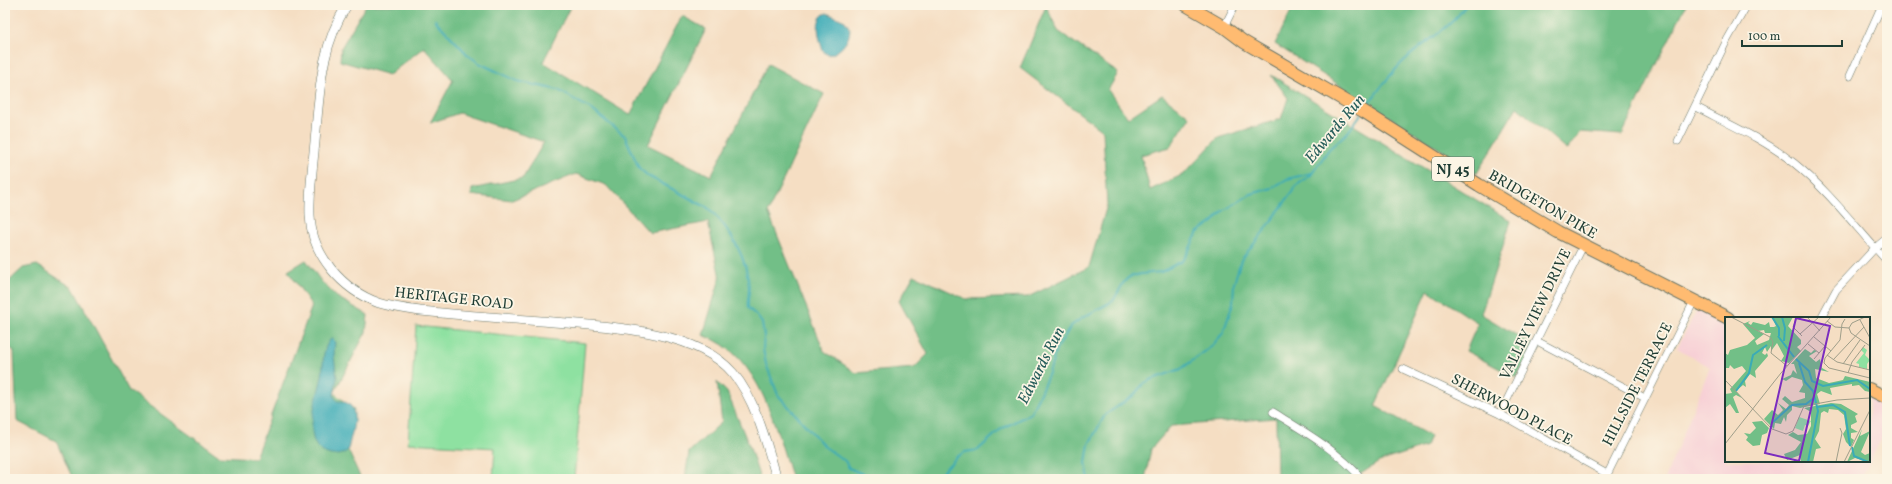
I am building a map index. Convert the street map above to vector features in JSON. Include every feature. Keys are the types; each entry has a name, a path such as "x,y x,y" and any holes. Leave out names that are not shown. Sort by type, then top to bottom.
{"main road":[{"name":"BRIDGETON PIKE","path":"1186,5 1224,27 1257,50 1363,111 1479,185 1583,246 1726,317"},
{"path":"1870,390 1887,398"}],"street":[{"name":"HERITAGE ROAD","path":"347,5 333,29 325,54 317,117 310,203 310,222 314,238 321,254 334,272 356,292 389,306 420,311 620,328 660,336 705,352 726,366 744,388 755,414 777,479"},
{"path":"1224,27 1235,5"},
{"path":"1678,141 1696,107 1726,42 1747,5"},
{"path":"1850,76 1882,5 1887,7"},
{"path":"1696,107 1752,136 1794,163 1815,182 1887,261"},
{"path":"1822,317 1836,290 1875,248 1887,238"},
{"name":"VALLEY VIEW DRIVE","path":"1500,414 1583,246"},
{"name":"HILLSIDE TERRACE","path":"1606,477 1694,300"},
{"path":"1537,341 1645,398"},
{"name":"SHERWOOD PLACE","path":"1403,369 1500,414 1606,477"},
{"path":"1273,412 1326,444 1362,479"}],"shaded area":[{"path":"1698,308 1725,322 1725,462 1870,462 1861,479 1665,479 1710,367 1677,348"},
{"path":"1870,398 1887,407 1887,427 1870,461"}],"green space":[{"path":"366,5 571,5 543,62 630,115 682,16 706,29 648,145 711,176 768,64 824,94 768,212 824,351 856,373 914,368 928,354 899,301 914,275 966,299 1028,297 1089,267 1107,205 1103,131 1020,68 1046,6 1058,31 1118,73 1108,90 1128,118 1162,95 1190,117 1170,147 1141,155 1150,190 1184,174 1218,138 1281,119 1288,98 1271,75 1511,221 1481,314 1533,345 1517,378 1466,351 1478,323 1428,290 1375,406 1430,436 1426,446 1379,462 1353,479 1277,479 1276,418 1171,426 1151,449 1145,479 792,479 772,416 763,395 752,376 739,359 723,345 703,335 720,278 708,222 650,233 606,185 576,174 512,200 471,195 472,189 523,178 544,142 459,113 430,123 453,80 424,47 389,75 340,61 341,48"},
{"path":"1294,5 1686,5 1622,135 1580,132 1567,150 1517,107 1477,173 1275,44"},
{"path":"306,260 321,281 337,297 368,315 366,332 334,393 354,409 348,450 361,479 73,479 56,441 17,421 14,351 5,344 5,285 23,268 37,265 73,288 129,391 219,456 255,458 312,306 288,271"},
{"path":"416,326 585,343 574,479 493,479 495,448 408,443"},
{"path":"717,382 727,392 750,448 760,479 685,479 689,452 722,422"}],"water":[{"path":"827,13 845,21 850,29 850,33 844,46 836,52 828,55 823,51 818,30 818,24 822,15"},
{"path":"332,338 335,342 334,356 337,378 334,396 337,401 346,402 351,406 354,412 353,427 348,450 342,454 336,455 331,455 321,450 315,443 312,432 314,408 322,376 326,346"}],"waterway":[{"name":"Edwards Run","path":"1366,107 1385,81 1401,63 1453,21 1466,5"},
{"path":"435,20 468,55 479,63 517,81 558,90 591,109 625,136 639,168 648,176 708,208 716,216 724,225 736,245 745,266 749,289 748,308 762,323 764,336 763,349 766,364 778,395 825,447 845,461 849,468 874,479"},
{"path":"1089,479 1086,463 1089,444 1105,415 1133,396 1143,384 1181,369 1211,347 1223,333 1233,303 1234,283 1241,260 1265,230 1297,185 1311,175 1329,149 1348,132 1361,114"},
{"name":"Edwards Run","path":"931,479 941,473 958,456 965,452 978,450 1001,429 1031,413 1049,373 1056,350 1071,326 1082,318 1113,301 1124,282 1129,277 1161,272 1182,261 1198,232 1213,222 1223,211 1251,194 1272,188 1287,179 1312,173"}]}
